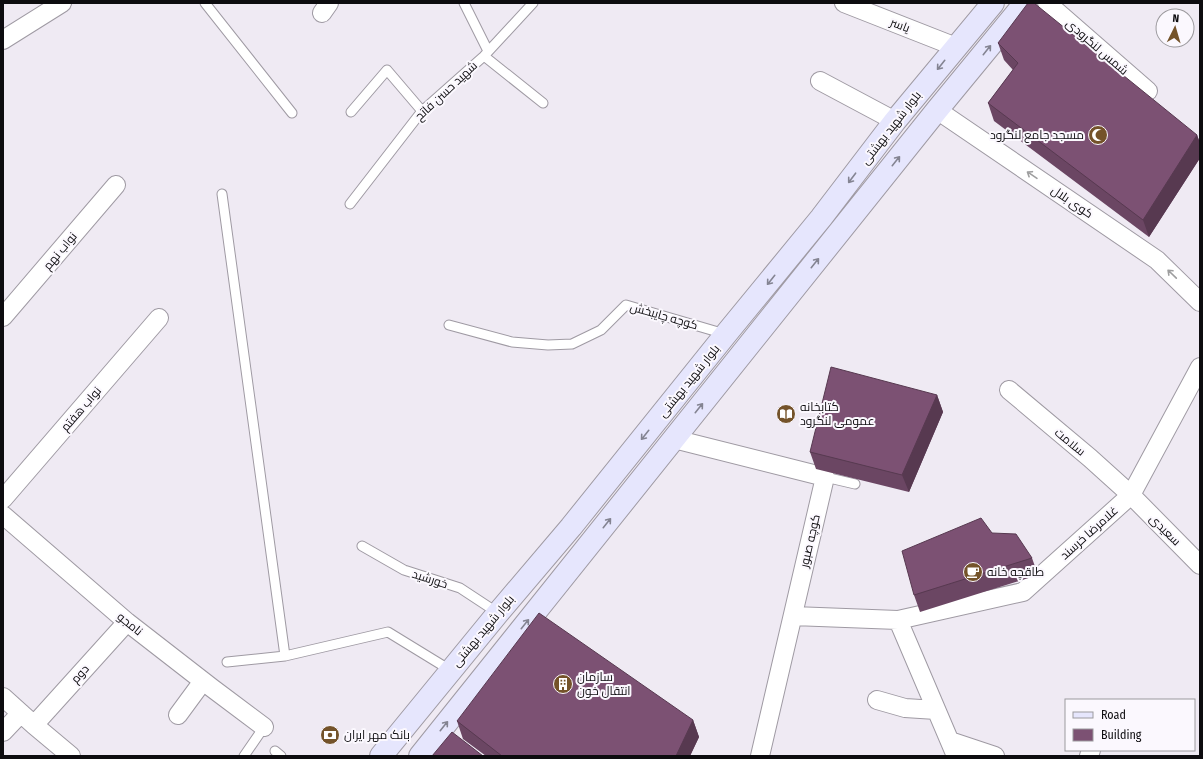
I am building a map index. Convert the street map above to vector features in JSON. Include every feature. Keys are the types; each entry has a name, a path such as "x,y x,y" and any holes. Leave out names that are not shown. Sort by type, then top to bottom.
{"main road":[{"name":"بلوار شهید بهشتی","path":"380,756 498,612 571,527 821,218 956,47 993,3"},
{"name":"بلوار شهید بهشتی","path":"420,756 937,110 1025,3"},
{"path":"571,527 590,543"}],"street":[{"path":"3,40 62,3"},
{"name":"یاسر","path":"844,3 956,47"},
{"name":"شمس لنگرودی","path":"1047,3 1148,91"},
{"path":"820,81 896,122"},
{"name":"کوی بلال","path":"937,110 1157,260 1200,302"},
{"name":"نواب نهم","path":"3,317 116,185"},
{"name":"نواب هفتم","path":"3,499 159,318"},
{"name":"غلامرضا خرسند","path":"793,616 898,620 1023,592 1131,495 1200,368"},
{"name":"سلامت","path":"1009,390 1090,458 1131,495"},
{"path":"674,439 825,477"},
{"name":"کوچه صبور","path":"760,756 825,477"},
{"name":"سعیدی","path":"1131,495 1200,565"},
{"name":"نامجو","path":"3,515 127,622 264,727"},
{"path":"898,620 953,749 995,756"},
{"name":"دوم","path":"34,726 127,622"},
{"path":"178,715 203,681"},
{"path":"3,697 34,726 71,756"},
{"path":"877,700 905,708 936,710"},
{"path":"3,732 21,713"}],"lane":[{"path":"205,3 292,113"},
{"path":"464,3 486,53 543,103"},
{"name":"شهید حسن فاتح","path":"350,204 422,111 486,53 529,5"},
{"path":"351,112 387,70 422,111"},
{"path":"222,194 285,656"},
{"name":"کوچه چایبخش","path":"449,325 512,342 548,345 572,344 601,330 626,305 726,334"},
{"path":"825,477 855,484"},
{"name":"خورشید","path":"362,546 404,570 460,588 498,612"},
{"path":"227,662 285,656 388,632 450,670"},
{"path":"244,756 264,727"}],"building":[{"name":"مسجد جامع لنگرود","path":"1028,3 1034,3 1197,135 1143,220 988,103 1018,63 998,43"},
{"path":"831,367 937,395 902,475 810,452"},
{"path":"981,518 992,533 1016,534 1032,558 914,595 902,551"},
{"name":"سازمان انتقال خون","path":"539,613 693,720 676,756 502,756 457,721"},
{"path":"452,732 483,756 432,756"}],"place":[{"name":"مسجد جامع لنگرود","path":"1098,135"},
{"name":"کتابخانه عمومی لنگرود","path":"786,414"},
{"name":"طاقچه خانه","path":"973,572"},
{"name":"سازمان انتقال خون","path":"563,684"},
{"name":"بانک مهر ایران","path":"330,735"}]}
